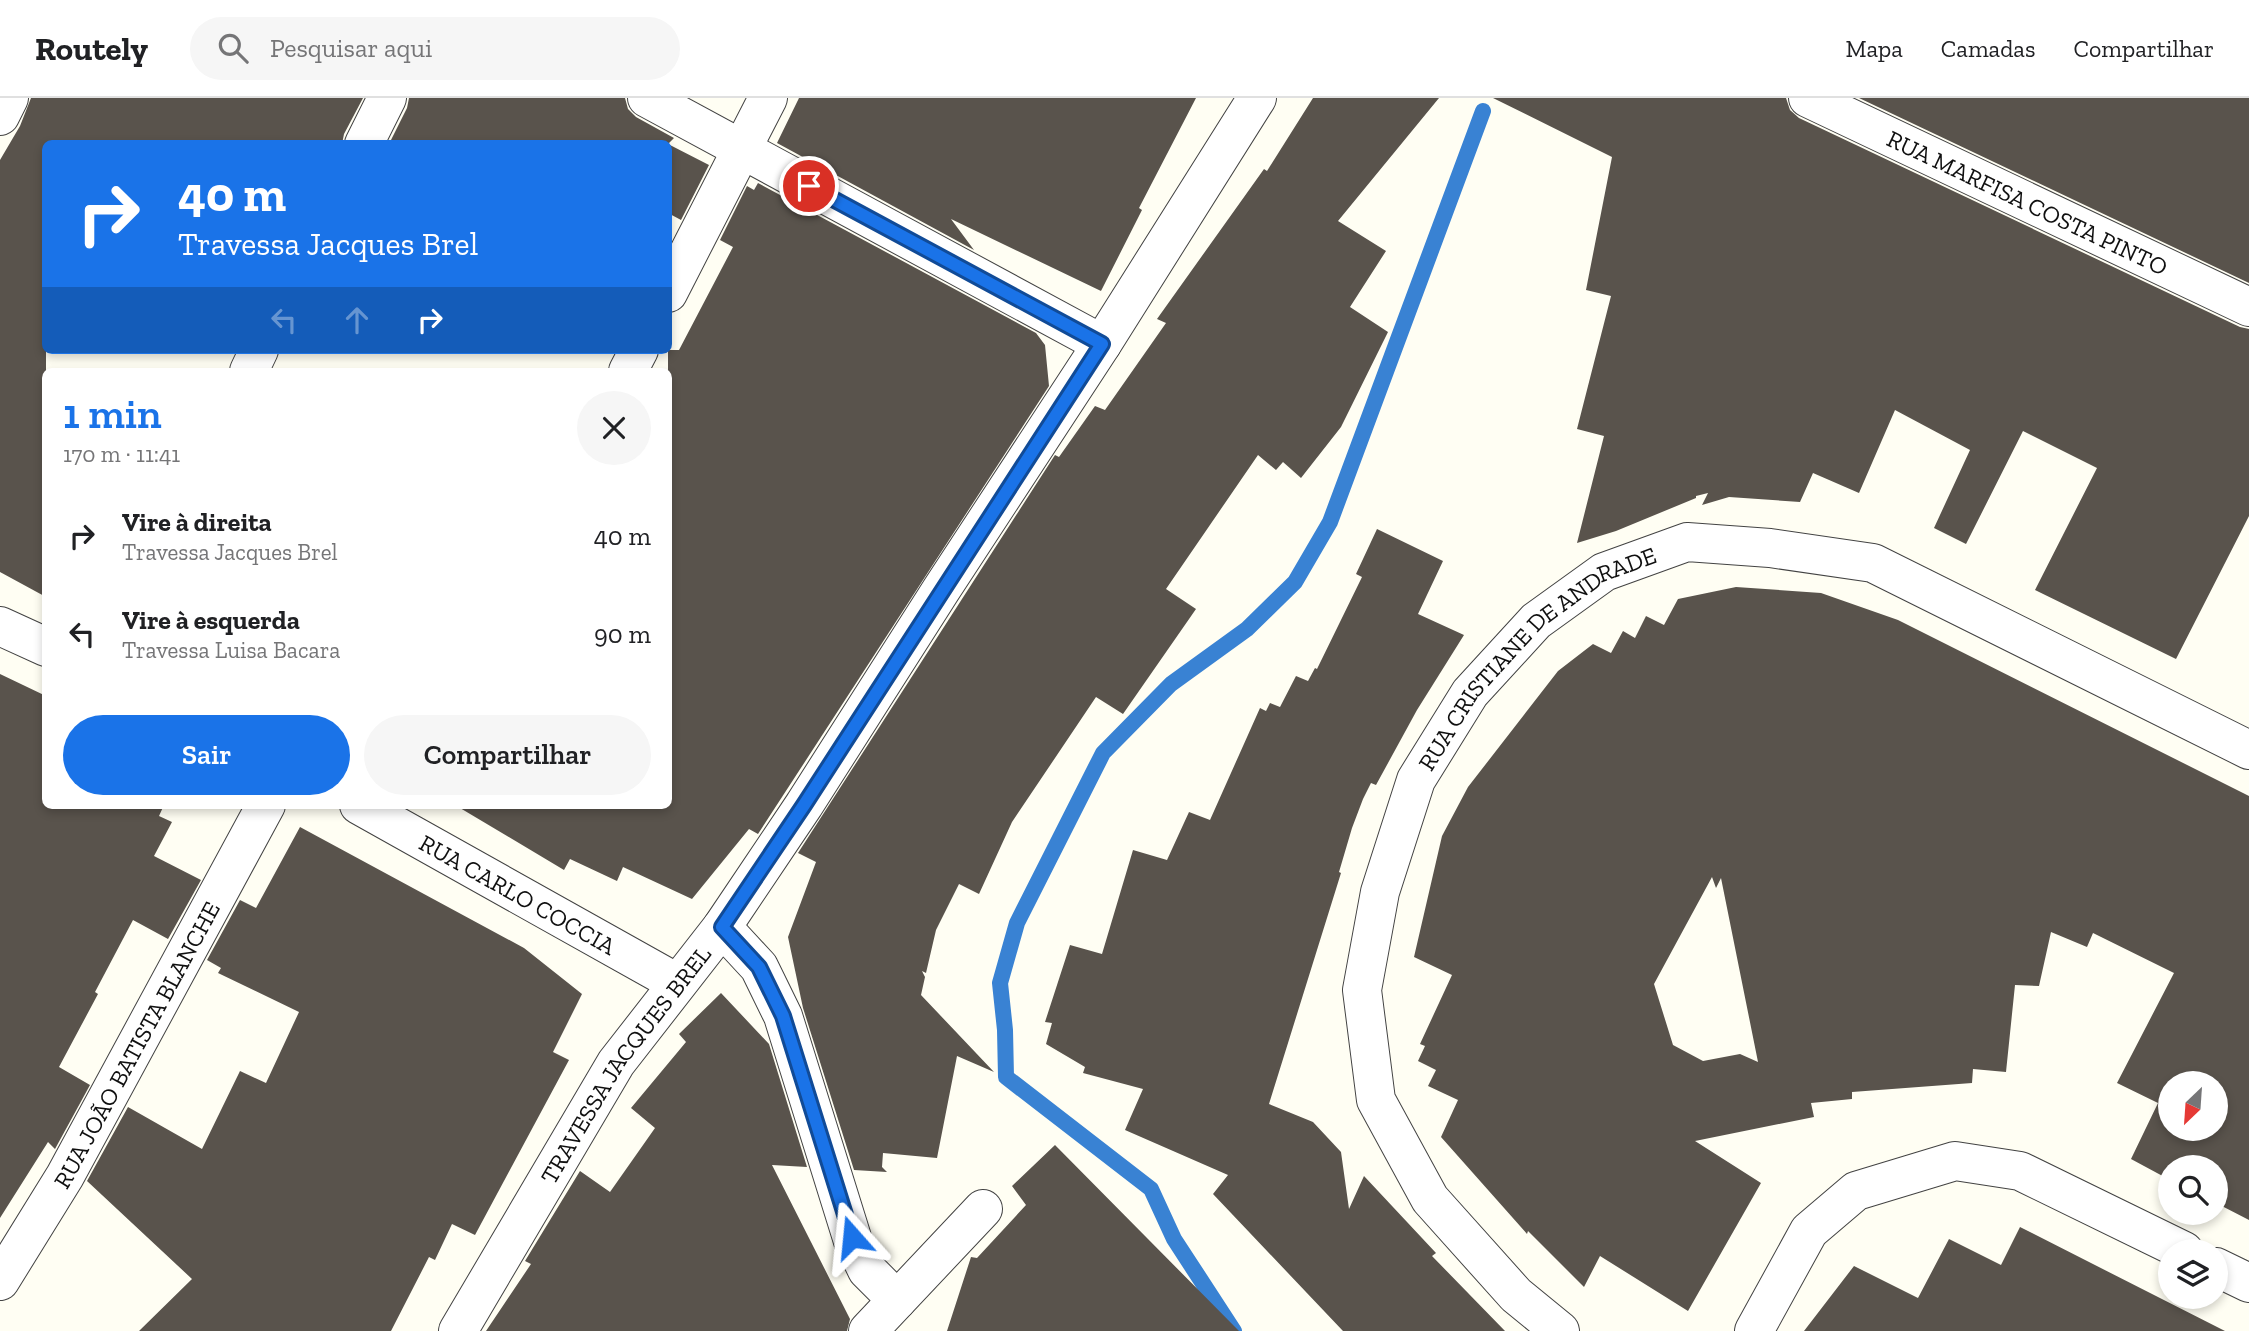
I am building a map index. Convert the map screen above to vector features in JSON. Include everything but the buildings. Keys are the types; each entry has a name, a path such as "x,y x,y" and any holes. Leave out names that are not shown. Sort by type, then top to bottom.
{"street":[{"path":"0,116 9,98"},
{"path":"366,140 387,98"},
{"path":"647,98 1102,344"},
{"path":"672,285 768,98"},
{"name":"TRAVESSA JACQUES BREL","path":"458,1331 616,1063 722,927 804,805 1102,344 1257,98"},
{"name":"RUA MARFISA COSTA PINTO","path":"1808,98 2249,307"},
{"name":"RUA CRISTIANE DE ANDRADE","path":"1560,1331 1516,1295 1430,1199 1376,1100 1363,990 1380,892 1416,780 1470,692 1536,621 1604,572 1687,542 1770,548 1873,563 2249,750"},
{"path":"0,626 42,645"},
{"name":"RUA JOÃO BATISTA BLANCHE","path":"0,1281 65,1176 264,809"},
{"name":"RUA CARLO COCCIA","path":"384,811 677,983"},
{"path":"722,927 759,967 783,1016 853,1241 867,1270 897,1300"},
{"path":"1754,1331 1809,1231 1856,1191 1955,1161 2020,1171 2159,1239"},
{"path":"868,1331 983,1209"},
{"path":"2228,1273 2249,1283"}],"waterway":[{"path":"1234,1331 1174,1239 1151,1189 1006,1077 1000,983 1017,923 1103,753 1171,684 1247,629 1295,582 1330,522 1483,111"}],"route":[{"path":"809,186 1102,344 722,927 759,967 783,1016 852,1237"}]}
